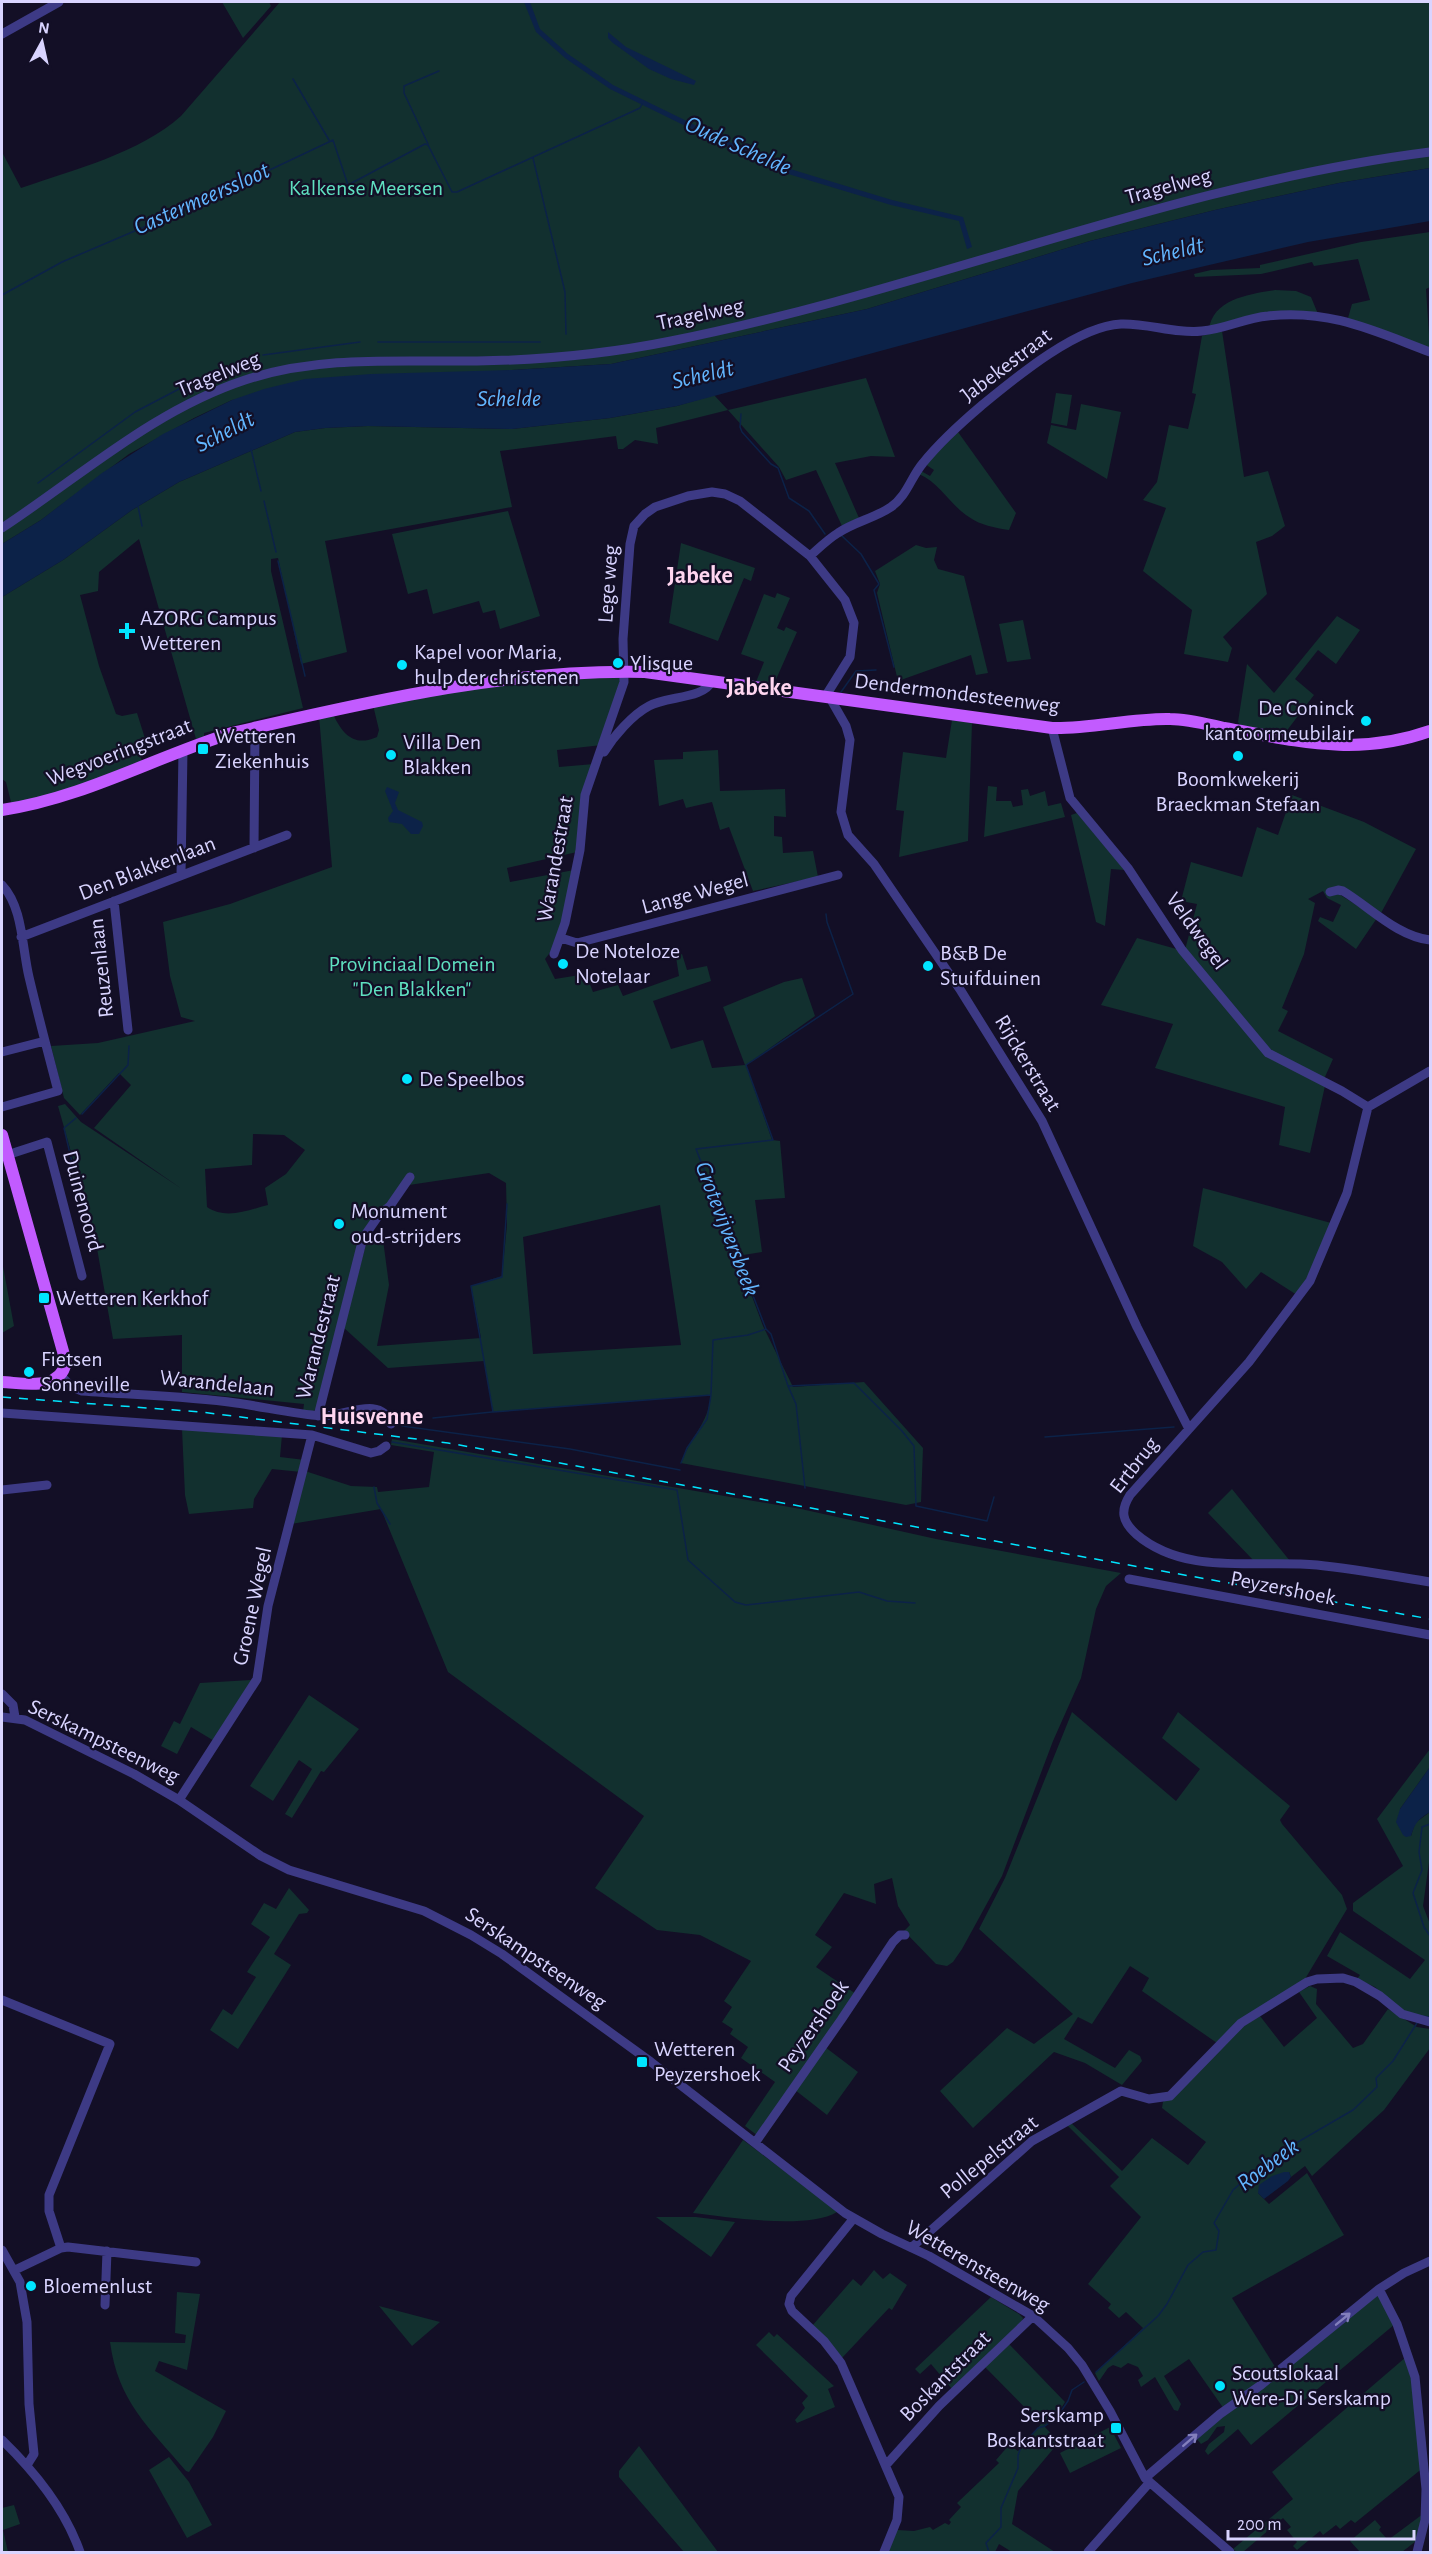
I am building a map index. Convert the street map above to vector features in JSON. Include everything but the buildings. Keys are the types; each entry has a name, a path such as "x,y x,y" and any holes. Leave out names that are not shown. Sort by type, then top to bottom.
{"main road":[{"name":"Dendermondesteenweg","path":"605,672 712,681 1052,728 1071,729 1170,719 1332,746 1360,746 1411,738 1431,731"},
{"name":"Wegvoeringstraat","path":"2,810 30,806 62,797 183,750 255,728 475,682 605,672"},
{"path":"2,1135 66,1362 60,1375 47,1383 2,1382"}],"street":[{"path":"2,34 59,2"},
{"name":"Tragelweg","path":"2,528 156,422 216,392 260,375 322,363 527,360 609,352 673,341 862,295 1208,195 1341,165 1431,152"},
{"name":"Jabekestraat","path":"810,556 838,532 891,507 902,496 922,464 937,447 982,405 1043,360 1079,336 1096,328 1137,324 1203,331 1256,317 1300,314 1345,320 1431,352"},
{"name":"Lege weg","path":"623,672 631,535 634,526 655,507 699,493 724,494 740,501 810,556"},
{"path":"810,556 845,600 854,623 850,657 828,697"},
{"name":"Warandestraat","path":"554,954 561,938 580,850 585,795 624,682 623,672"},
{"name":"Warandestraat","path":"594,770 608,746 631,720 650,705 673,697 702,692 712,681"},
{"name":"Rijckerstraat","path":"828,697 846,726 850,740 841,812 848,835 874,864 961,991 1042,1121 1137,1327 1189,1429"},
{"path":"254,848 255,728"},
{"name":"Veldwegel","path":"1052,728 1070,798 1128,868 1182,950 1268,1053 1368,1107"},
{"path":"181,874 183,750"},
{"name":"Den Blakkenlaan","path":"21,937 287,835"},
{"name":"Lange Wegel","path":"561,938 577,943 838,875"},
{"path":"2,885 10,893 25,964 58,1090 2,1107"},
{"path":"1330,892 1343,891 1394,926 1417,938 1431,940"},
{"name":"Reuzenlaan","path":"114,901 128,1030"},
{"path":"2,1052 45,1041"},
{"path":"1368,1107 1431,1071"},
{"name":"Ertbrug","path":"1368,1107 1351,1183 1310,1281 1256,1354 1126,1502 1123,1512 1124,1519 1140,1536 1166,1552 1195,1560 1311,1564 1431,1582"},
{"name":"Duinenoord","path":"8,1155 47,1142 82,1276"},
{"name":"Warandestraat","path":"318,1416 363,1238 375,1220 390,1206 410,1177"},
{"name":"Warandelaan","path":"60,1375 72,1387 82,1391 239,1403 318,1416 332,1416 375,1408 383,1412 391,1424"},
{"path":"2,1413 312,1435 366,1452 375,1452 386,1446"},
{"name":"Groene Wegel","path":"179,1800 257,1679 268,1606 312,1435"},
{"path":"2,1490 47,1485"},
{"name":"Peyzershoek","path":"1129,1580 1431,1635"},
{"path":"2,1694 15,1709 15,1717"},
{"name":"Serskampsteenweg","path":"2,1717 15,1717 57,1735 179,1800 242,1844 289,1870 409,1906 471,1935 502,1954 642,2056 854,2218"},
{"name":"Peyzershoek","path":"755,2143 842,2020 893,1942 900,1935 905,1935"},
{"name":"Pollepelstraat","path":"912,2247 1032,2141 1121,2091 1149,2099 1170,2096 1241,2023 1307,1982 1330,1978 1356,1982 1380,1996 1402,2014 1431,2022"},
{"path":"2,2000 110,2044 49,2195 49,2211 61,2248"},
{"path":"854,2218 791,2296 789,2304 792,2312 824,2341 841,2363 899,2497 894,2531 884,2553"},
{"name":"Wetterensteenweg","path":"854,2218 912,2247 1033,2316 1068,2348 1082,2366 1148,2480 1230,2553"},
{"path":"15,2270 61,2248 107,2250 196,2262"},
{"path":"2,2250 15,2270 24,2303 34,2454 27,2465"},
{"path":"105,2306 107,2250"},
{"path":"1088,2553 1148,2480 1220,2414 1261,2385 1379,2289 1404,2273 1431,2261"},
{"path":"1379,2289 1397,2324 1415,2377 1426,2489 1425,2520 1417,2553"},
{"name":"Boskantstraat","path":"886,2465 939,2406 1033,2316"},
{"path":"2,2440 27,2465 50,2495 69,2524 80,2553"}],"green space":[{"path":"222,2 269,2 271,6 243,38"},
{"name":"Kalkense Meersen","path":"280,2 1430,2 1430,168 1339,183 1215,210 1090,241 867,309 611,364 512,370 232,400 129,454 41,520 2,544 2,152 21,188 105,159 146,140 181,116"},
{"path":"1430,232 1430,287 1426,289 1430,350 1348,318 1352,304 1370,300 1358,259 1314,266 1312,262 1261,274 1195,277 1194,274 1211,270 1260,268 1260,265 1361,242"},
{"path":"1275,290 1296,291 1311,297 1318,314 1251,321 1222,331 1244,477 1268,471 1285,526 1272,536 1256,542 1267,594 1223,637 1232,648 1228,662 1184,654 1192,610 1143,571 1166,508 1143,500 1157,482 1169,425 1188,429 1196,394 1192,393 1202,336 1218,331 1209,330 1217,311 1244,296"},
{"path":"866,378 895,457 871,456 835,463 859,518 842,526 816,470 786,480 779,467 728,410"},
{"path":"1056,393 1072,395 1067,426 1051,423"},
{"path":"714,395 728,410 656,428 658,444 635,440 623,449 618,449 616,436 500,451 512,507 325,541 347,652 301,664 278,558 271,559 271,571 303,708 204,733 204,737 196,739 139,539 99,572 98,591 80,595 99,666 116,714 122,716 137,713 148,748 139,752 142,761 99,780 12,806 6,782 2,779 2,597 63,560 132,510 179,482 295,432 325,428 368,426 512,429 610,418 677,406"},
{"path":"1081,404 1121,412 1107,479 1047,443 1051,425 1076,430"},
{"path":"958,432 1016,513 1009,530 973,520 933,483 919,474 921,471 930,476 934,470 925,464"},
{"path":"508,511 540,616 500,629 495,610 483,613 479,601 433,614 427,589 408,594 392,534"},
{"path":"681,543 755,568 751,581 744,578 718,641 669,623"},
{"path":"916,545 926,548 937,547 934,560 938,569 964,576 988,673 976,675 971,655 898,681 877,593 880,584 875,571"},
{"path":"777,593 790,598 777,628 784,631 786,627 797,632 774,684 756,682 764,662 741,654 764,594 775,598"},
{"path":"1337,616 1360,630 1336,664 1318,650 1295,679 1314,695 1285,733 1240,725 1238,722 1247,664 1274,693"},
{"path":"1023,620 1031,659 1007,662 999,624"},
{"name":"Provinciaal Domein \"Den Blakken\"","path":"622,676 602,745 557,750 559,767 594,764 577,852 507,868 510,882 574,870 559,941 545,959 555,979 586,974 593,992 618,985 623,996 679,976 676,957 682,954 687,970 707,966 711,981 653,1001 671,1049 703,1040 712,1068 745,1065 723,1007 784,982 802,978 815,1016 746,1065 772,1140 780,1141 785,1198 755,1200 762,1252 737,1256 763,1326 793,1387 864,1382 923,1448 921,1502 906,1505 681,1463 703,1422 711,1395 493,1412 484,1361 388,1368 343,1327 367,1241 383,1240 389,1285 377,1346 481,1338 471,1286 502,1276 507,1225 506,1183 489,1173 409,1185 361,1238 316,1409 311,1413 303,1412 304,1404 182,1392 182,1335 113,1339 95,1237 58,1106 65,1104 81,1122 182,1189 94,1128 131,1085 119,1073 80,1115 64,1098 51,1046 98,1043 195,1021 181,1017 170,976 163,922 230,904 332,867 319,716 334,716 346,734 356,740 369,740 377,737 379,730 373,705 475,686","holes":["253,1134 284,1135 305,1150 286,1174 265,1188 268,1205 229,1213 214,1211 207,1207 205,1169 252,1165","660,1205 681,1345 533,1354 523,1237"]},
{"path":"952,720 972,723 968,841 899,857 904,811 896,810 903,752 946,758"},
{"path":"718,750 720,791 785,789 786,817 774,816 774,836 782,837 783,853 813,851 818,877 753,891 729,827 720,830 712,802 686,808 683,799 659,806 654,760 683,759 683,752"},
{"path":"988,786 997,787 996,801 1011,801 1013,807 1023,805 1021,790 1028,789 1030,796 1045,791 1048,806 1061,803 1065,817 984,837"},
{"path":"1292,795 1364,822 1416,849 1381,913 1334,891 1377,918 1356,949 1318,921 1320,917 1333,922 1341,905 1327,898 1323,891 1308,899 1315,903 1304,954 1282,1008 1288,1011 1278,1031 1333,1059 1324,1079 1268,1050 1185,950 1197,904 1181,901 1191,862 1242,877 1257,827 1278,835"},
{"path":"1077,813 1125,870 1111,869 1105,926 1096,922 1071,815"},
{"path":"1137,938 1180,950 1265,1053 1325,1086 1310,1153 1279,1145 1285,1107 1155,1068 1173,1024 1101,1005"},
{"path":"1203,1188 1331,1223 1318,1258 1297,1295 1261,1272 1246,1289 1222,1262 1193,1246"},
{"path":"2,1261 14,1326 2,1333"},
{"path":"182,1429 282,1435 280,1457 305,1460 301,1472 272,1469 254,1499 253,1508 189,1514 185,1495"},
{"path":"392,1439 801,1509 936,1539 1121,1573 1106,1586 1096,1609 1081,1678 1053,1741 1002,1876 962,1949 953,1962 947,1966 936,1964 904,1931 910,1925 898,1906 892,1878 874,1884 876,1904 844,1893 815,1935 832,1947 816,1967 856,1994 758,2136 745,2126 775,2082 741,2058 748,2047 730,2034 733,2029 722,2022 732,2007 724,2001 751,1961 700,1935 657,1930 595,1888 644,1816 448,1672 381,1509 291,1524 305,1471 351,1486 377,1487 378,1492 429,1487 434,1452 391,1445"},
{"path":"1232,1489 1290,1561 1254,1561 1208,1513"},
{"path":"254,1681 216,1742 191,1727 177,1754 161,1746 174,1721 180,1724 200,1683"},
{"path":"309,1695 359,1729 324,1772 321,1771 292,1818 285,1814 312,1769 299,1760 273,1801 250,1786"},
{"path":"1072,1712 1176,1801 1200,1769 1162,1738 1178,1712 1290,1806 1280,1820 1282,1824 1342,1895 1347,1909 1305,1979 1217,2043 1142,1991 1149,1978 1130,1966 1092,2024 1078,2017 1064,2039 1115,2068 1129,2050 1140,2056 1142,2061 1122,2085 1085,2063 1054,2052 973,2128 940,2091 1007,2028 1034,2044 1073,2014 979,1929 1005,1878"},
{"path":"1430,1749 1430,1767 1400,1809 1411,1836 1415,1823 1430,1812 1430,1855 1423,1906 1430,1924 1430,2020 1403,2011 1375,1987 1357,1979 1360,1975 1327,1956 1340,1932 1410,1979 1425,1960 1353,1911 1353,1903 1403,1866 1377,1819"},
{"path":"289,1888 309,1910 307,1913 299,1914 274,1954 291,1965 238,2049 210,2030 223,2009 232,2015 256,1977 247,1972 270,1937 251,1924 264,1903 276,1909"},
{"path":"1310,1986 1317,1989 1316,2004 1353,2048 1363,2044 1388,2009 1417,2027 1430,2029 1430,2048 1384,2110 1312,2176 1305,2166 1291,2177 1289,2172 1258,2193 1269,2204 1307,2173 1344,2235 1232,2298 1277,2370 1224,2409 1189,2359 1164,2376 1181,2404 1178,2411 1174,2410 1155,2377 1141,2387 1138,2380 1143,2376 1138,2367 1128,2363 1121,2368 1113,2365 1108,2368 1099,2381 1095,2373 1143,2328 1126,2312 1119,2318 1108,2308 1111,2304 1088,2284 1141,2217 1110,2186 1119,2177 1066,2124 1070,2122 1122,2171 1152,2138 1188,2165 1206,2142 1162,2108 1163,2102 1239,2029 1260,2016 1284,2047 1317,2018 1299,1992"},
{"path":"825,2047 858,2072 827,2115 795,2090"},
{"path":"743,2140 837,2212 824,2217 787,2221 693,2213"},
{"path":"656,2217 696,2217 735,2222 711,2257"},
{"path":"874,2270 883,2279 890,2273 907,2285 892,2310 889,2308 841,2359 812,2326 853,2279 861,2286"},
{"path":"177,2292 200,2294 187,2370 159,2361 155,2371 226,2411 213,2437 189,2472 148,2427 128,2398 114,2363 110,2342 185,2343 186,2335 175,2333"},
{"path":"1377,2293 1395,2324 1251,2445 1238,2429 1208,2455 1205,2451 1209,2444 1224,2432 1225,2426 1217,2427 1208,2440 1201,2444 1196,2438"},
{"path":"991,2297 1019,2314 1023,2318 1022,2321 952,2389 931,2364 920,2374 915,2369"},
{"path":"379,2306 440,2322 412,2346"},
{"path":"769,2332 774,2337 777,2334 834,2386 828,2389 835,2407 797,2423 795,2420 805,2408 802,2403 808,2396 756,2345"},
{"path":"1009,2344 1065,2402 1057,2415 1044,2426 1059,2442 1018,2491 1012,2524 1055,2552 1012,2552 999,2544 995,2552 887,2552 897,2530 914,2531 930,2527 933,2530 945,2523 949,2525 951,2522 949,2520 961,2507 957,2503 999,2463 996,2460 1009,2445 1018,2451 1041,2424 984,2366"},
{"path":"1406,2357 1413,2380 1424,2467 1355,2523 1351,2520 1340,2529 1336,2525 1323,2535 1320,2531 1297,2550 1293,2546 1297,2542 1287,2530 1291,2527 1283,2518 1243,2552 1233,2549 1293,2499 1272,2472"},
{"path":"1110,2427 1121,2448 1070,2473 1060,2453"},
{"path":"639,2446 718,2552 684,2552 619,2477 619,2471"},
{"path":"169,2457 189,2482 212,2525 187,2538 149,2470"},
{"path":"14,2505 20,2524 3,2530 8,2552 2,2552 2,2508"},
{"path":"1423,2514 1420,2538 1402,2552 1360,2552 1350,2541 1375,2520 1381,2527 1379,2530 1388,2540"}],"water":[{"name":"Oude Schelde","path":"524,2 530,2 540,29 568,54 613,85 777,165 892,200 963,217 972,247 967,249 959,221 891,205 775,170 610,89 565,58 536,32"},
{"path":"608,32 626,47 696,81 694,85 671,79 649,69 613,43 608,38"},
{"name":"Schelde","path":"1430,168 1430,221 1308,242 1132,283 677,406 610,418 512,429 368,426 295,432 179,482 132,510 63,560 2,597 2,544 41,520 102,473 163,434 232,400 264,389 305,379 371,374 512,370 611,364 867,309 1090,241 1215,210 1339,183"},
{"path":"387,787 399,792 395,803 398,810 422,822 423,826 419,834 411,834 402,824 389,822 388,818 393,811 385,791"},
{"path":"1430,1767 1430,1812 1418,1822 1411,1836 1406,1837 1396,1822 1400,1809"},
{"path":"1289,2172 1291,2177 1264,2199 1258,2193 1259,2185 1272,2176"}],"waterway":[{"path":"428,144 404,93 404,86 439,71"},
{"path":"293,79 329,140"},
{"name":"Castermeerssloot","path":"2,295 62,262 198,204 333,140 348,185 425,144 428,145 452,192 457,192 640,108 642,104"},
{"path":"533,158 565,292 566,334"},
{"path":"263,355 360,342"},
{"path":"378,342 540,342"},
{"path":"38,483 135,412 179,389 243,361"},
{"name":"Grotevijversbeek","path":"741,414 742,432 771,464 778,468 789,498 809,511 825,534"},
{"path":"251,449 261,491"},
{"path":"264,501 276,552"},
{"path":"138,506 142,526"},
{"name":"Grotevijversbeek","path":"842,536 861,554 879,584 874,590 894,667"},
{"path":"278,561 305,676"},
{"name":"Grotevijversbeek","path":"841,692 856,671 876,670"},
{"name":"Grotevijversbeek","path":"826,914 853,994 746,1065 773,1140 696,1149 766,1329 771,1334 788,1386 854,1383 914,1446 916,1506 987,1521 994,1497"},
{"path":"82,1114 128,1065 129,1046"},
{"path":"74,1171 64,1128 76,1118"},
{"path":"507,1204 502,1277 471,1286 493,1412 711,1395 707,1419 687,1448 681,1463"},
{"path":"711,1394 713,1340 748,1335 766,1329"},
{"name":"Grotevijversbeek","path":"788,1386 796,1404 805,1488"},
{"path":"433,1418 492,1412"},
{"path":"402,1426 570,1449 680,1470"},
{"path":"1045,1437 1174,1427"},
{"path":"392,1442 677,1490 688,1560 735,1602 746,1605 859,1592 887,1601 915,1603"},
{"path":"374,1487 377,1503 390,1524"},
{"name":"Roebeek","path":"1430,1824 1422,1827 1419,1852 1422,1870 1413,1893 1424,1927 1430,1936"},
{"name":"Roebeek","path":"1420,2016 1430,2017"},
{"name":"Roebeek","path":"1096,2372 1158,2316 1188,2265 1203,2252 1216,2250 1219,2231 1214,2223 1233,2190 1267,2160 1353,2110 1377,2087 1376,2078 1393,2061 1417,2023"},
{"name":"Roebeek","path":"989,2552 986,2543 1001,2527 1001,2508 1018,2468 1018,2455 1022,2445 1038,2428 1057,2417 1068,2401 1072,2390 1084,2382"}],"railway":[{"path":"2,1397 201,1412 448,1443 1430,1619"}],"place":[{"name":"AZORG Campus Wetteren","path":"127,631"},
{"name":"Ylisque","path":"618,663"},
{"name":"Kapel voor Maria, hulp der christenen","path":"402,665"},
{"name":"De Coninck kantoormeubilair","path":"1366,721"},
{"name":"Wetteren Ziekenhuis","path":"203,749"},
{"name":"Villa Den Blakken","path":"391,755"},
{"name":"Boomkwekerij Braeckman Stefaan","path":"1238,756"},
{"name":"De Noteloze Notelaar","path":"563,964"},
{"name":"B&B De Stuifduinen","path":"928,966"},
{"name":"De Speelbos","path":"407,1079"},
{"name":"Monument oud-strijders","path":"339,1224"},
{"name":"Wetteren Kerkhof","path":"44,1298"},
{"name":"Fietsen Sonneville","path":"29,1372"},
{"name":"Wetteren Peyzershoek","path":"642,2062"},
{"name":"Bloemenlust","path":"31,2286"},
{"name":"Scoutslokaal Were-Di Serskamp","path":"1220,2386"},
{"name":"Serskamp Boskantstraat","path":"1116,2428"}],"district":[{"name":"Jabeke","path":"700,576"},
{"name":"Jabeke","path":"759,688"},
{"name":"Huisvenne","path":"372,1417"}],"water label":[{"name":"Scheldt","path":"1173,252"},
{"name":"Scheldt","path":"703,375"},
{"name":"Scheldt","path":"225,432"}]}
